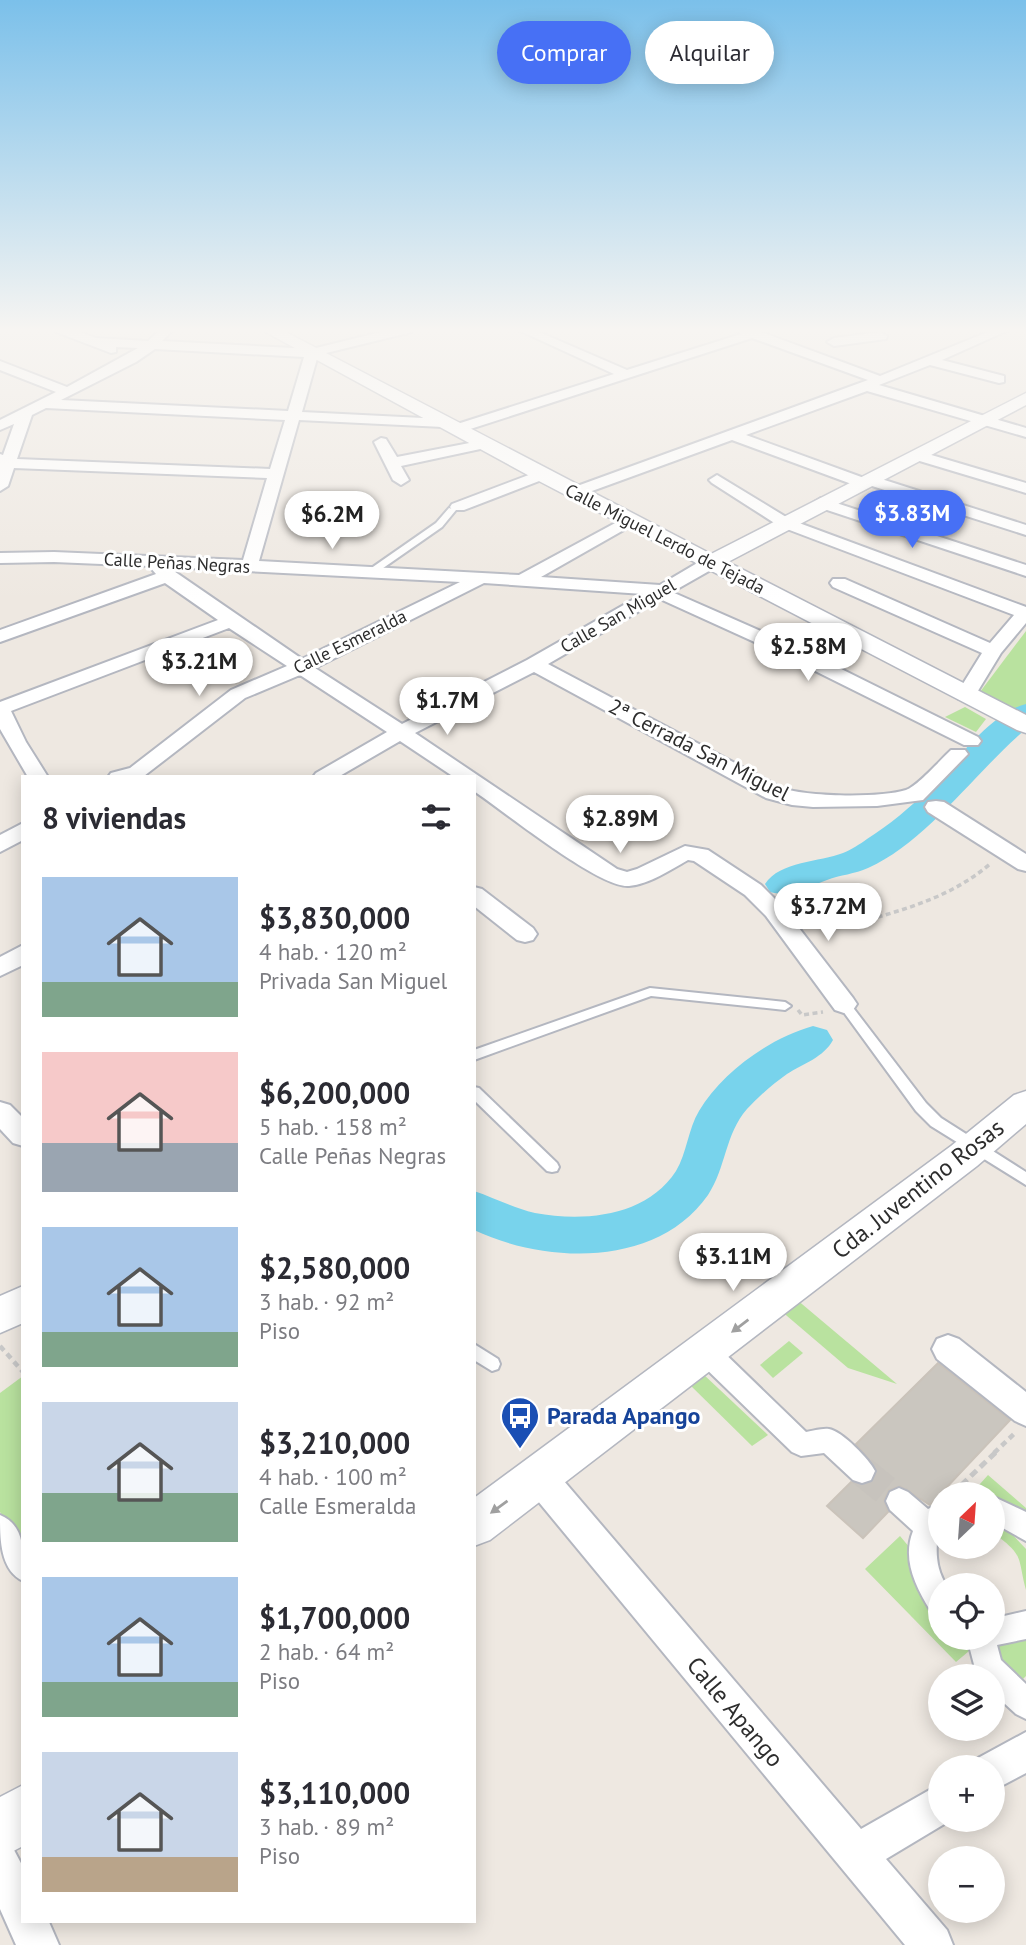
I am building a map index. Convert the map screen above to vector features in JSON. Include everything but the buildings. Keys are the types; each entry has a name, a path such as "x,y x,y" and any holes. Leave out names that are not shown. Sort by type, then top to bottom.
{"street":[{"path":"0,486 4,461 23,420"},
{"path":"249,567 293,420"},
{"path":"342,420 449,426 471,420"},
{"name":"Calle Miguel Lerdo de Tejada","path":"437,420 1026,725"},
{"path":"575,492 774,420"},
{"path":"978,420 1026,433"},
{"name":"Calle San Miguel","path":"328,775 402,732 534,664 710,563 982,421"},
{"path":"733,435 866,482 1026,530"},
{"path":"381,442 401,480"},
{"path":"392,463 485,444"},
{"path":"918,456 1026,488"},
{"path":"4,461 277,474"},
{"path":"455,508 542,475"},
{"path":"717,480 785,523 1026,613 993,651 972,698"},
{"path":"821,503 1026,571"},
{"path":"523,580 630,520"},
{"path":"0,577 54,557"},
{"name":"Calle Peñas Negras","path":"0,558 54,557 373,571 661,591"},
{"path":"154,562 167,576 299,668 465,775"},
{"path":"0,636 167,576"},
{"name":"Calle Esmeralda","path":"135,775 238,694 299,668 480,578"},
{"path":"839,583 993,651"},
{"name":"2ª Cerrada San Miguel","path":"534,664 783,796 813,801 877,800 915,795 965,748 790,651 661,591"},
{"path":"36,775 8,745 0,709 231,621"},
{"path":"476,782 609,874 627,879 645,874 685,853 700,855 753,890 774,911 844,1004"},
{"path":"936,807 1026,864"},
{"path":"0,845 21,831"},
{"path":"476,896 525,934"},
{"path":"0,968 21,954"},
{"name":"Cda. Juventino Rosas","path":"476,1524 706,1352 976,1146 1026,1104"},
{"path":"0,1112 21,1134"},
{"path":"0,1316 21,1304"},
{"path":"948,1349 1026,1411"},
{"path":"706,1352 801,1444 829,1441 862,1471"},
{"name":"Calle Apango","path":"540,1478 932,1945"},
{"path":"898,1501 928,1518"},
{"path":"1005,1514 1026,1528"},
{"path":"0,1528 21,1564"},
{"path":"928,1530 922,1538 920,1558 928,1583"},
{"path":"1005,1630 1026,1625"},
{"path":"984,1650 988,1668 1026,1704"},
{"path":"1005,1764 1026,1751"},
{"path":"855,1856 928,1811"},
{"path":"0,1832 21,1812"},
{"path":"0,1864 21,1908"},
{"path":"27,1923 38,1945"}],"lane":[{"path":"373,571 439,525 455,508"},
{"path":"476,1054 650,992 785,1006"},
{"path":"844,1004 921,1107 936,1122 1026,1179"},
{"path":"476,1094 552,1167"},
{"path":"476,1352 492,1364"}],"path":[{"path":"853,925 945,897 972,880 1003,849"},
{"path":"785,1006 793,1004 802,1015 821,1013 844,1004"},
{"path":"0,1346 21,1370"},
{"path":"964,1482 1026,1422"}],"green space":[{"path":"1026,631 1026,713 1023,715 980,692"},
{"path":"965,707 986,719 976,732 945,717"},
{"path":"796,1299 897,1384 848,1368 780,1310"},
{"path":"789,1341 803,1353 773,1378 760,1365"},
{"path":"702,1373 768,1435 752,1446 688,1383"},
{"path":"21,1377 21,1546 0,1512 0,1393"},
{"path":"988,1475 996,1482 982,1482"},
{"path":"1005,1490 1026,1508 1026,1520 1005,1508"},
{"path":"1005,1529 1026,1549 1026,1590 1018,1557 1005,1542"},
{"path":"900,1536 910,1548 928,1588 928,1633 865,1569"},
{"path":"1026,1629 1026,1676 1023,1679 1008,1672 1005,1664 1001,1664 990,1651 1005,1650 1005,1633"},
{"path":"944,1650 970,1650 956,1662"}],"waterway":[{"path":"783,884 818,870 855,861 881,846 940,797 985,747 1026,713"},
{"path":"476,1210 513,1226 561,1235 612,1232 658,1215 678,1200 693,1181 709,1135 724,1107 746,1084 772,1064 813,1040"}],"tunnel":[{"path":"862,1471 899,1501"}],"place":[{"name":"Parada Apango","path":"520,1450"}]}
